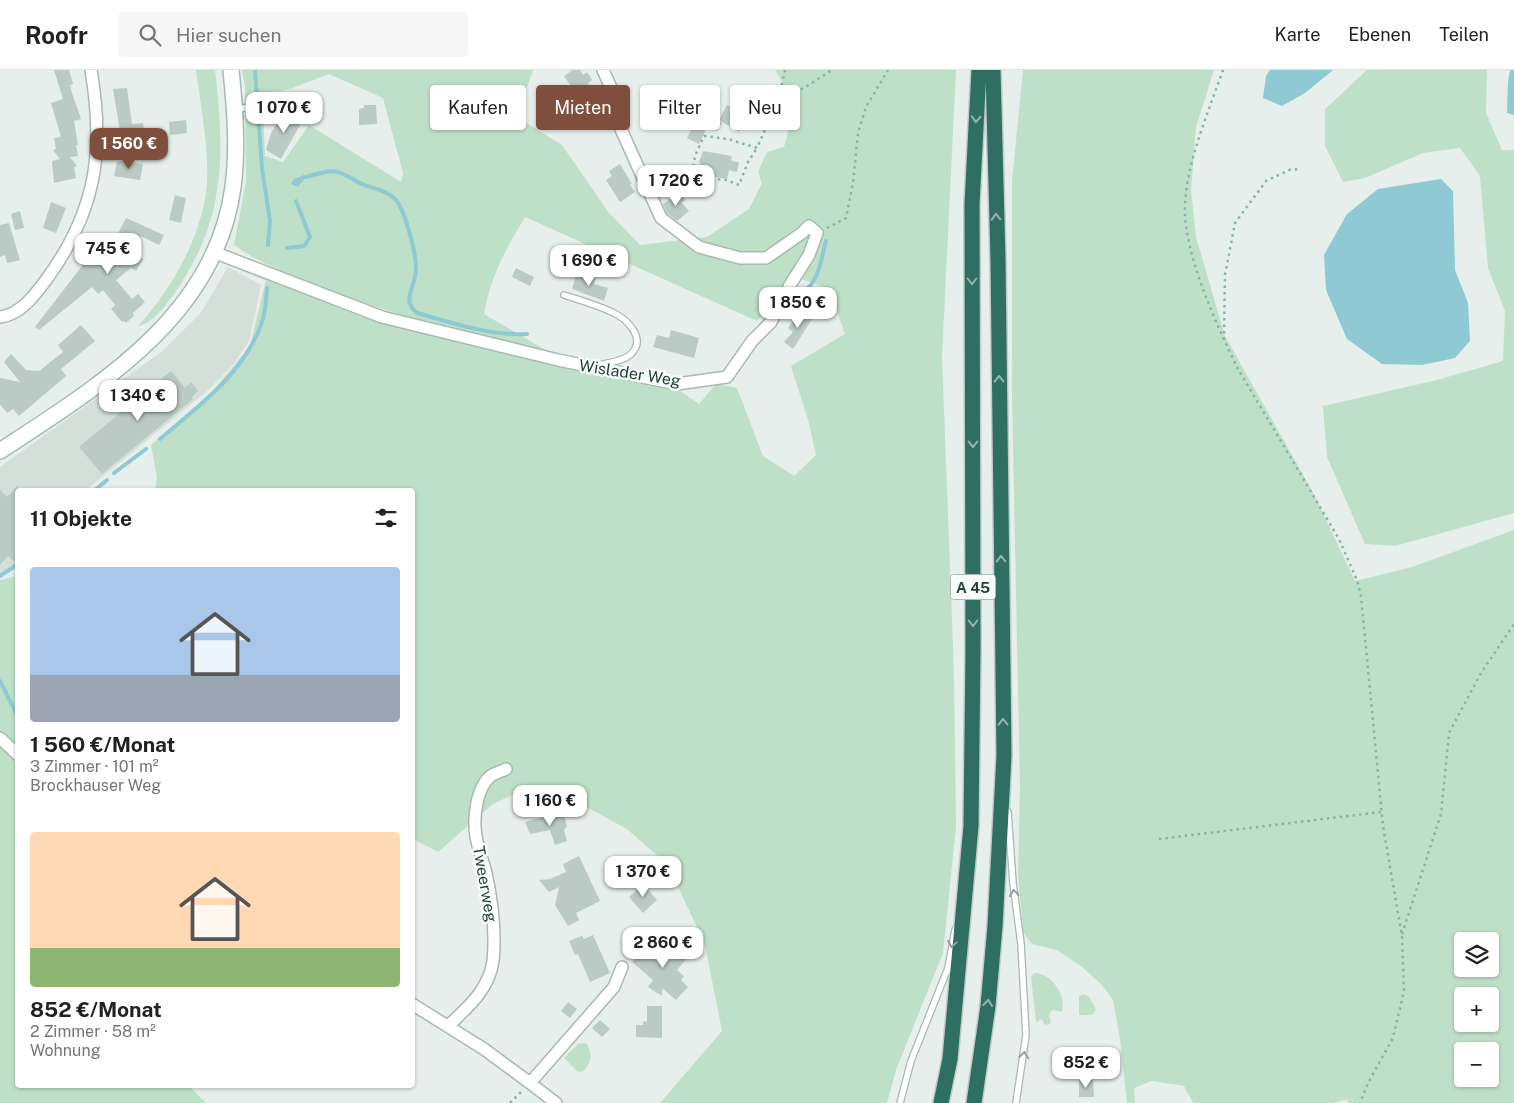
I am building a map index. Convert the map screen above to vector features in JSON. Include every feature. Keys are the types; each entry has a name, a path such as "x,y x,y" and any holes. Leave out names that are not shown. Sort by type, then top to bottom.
{"highway":[{"name":"A 45","path":"941,1103 950,1059 971,826 973,649 972,204 979,70"},
{"name":"A 45","path":"974,1103 988,1006 1004,755 998,259 993,70"}],"main road":[{"path":"0,451 112,374 146,345 178,313 198,285 216,253 233,188 235,110 231,70"}],"street":[{"path":"0,317 15,313 40,288 65,255 86,204 96,170 98,110 91,70"},
{"path":"603,70 622,112 620,127 661,218 699,247 740,258 766,258 802,233 808,226 817,233"},
{"name":"Wislader Weg","path":"216,253 382,317 591,367 677,384 727,377 752,341 771,322 790,285 809,256 817,233"},
{"path":"0,738 15,752"},
{"name":"Tweerweg","path":"448,1026 477,998 485,983 492,962 493,918 486,873 476,835 476,811 481,791 491,776 506,769"},
{"path":"530,1083 614,987 622,967"},
{"path":"415,1006 484,1049 556,1103"}],"lane":[{"path":"235,110 253,106 273,107"},
{"path":"564,294 614,313 627,322 634,330 637,339 636,347 630,355 591,367"},
{"path":"1004,755 1013,883 1021,944 1026,1015 1026,1035 1016,1103"},
{"path":"900,1103 911,1061 948,968 971,826"}],"path":[{"path":"782,85 785,70"},
{"path":"800,90 832,70"},
{"path":"817,233 846,218 853,183 858,133 866,108 888,70"},
{"path":"1223,70 1202,129 1187,187 1185,206 1187,229 1204,292 1224,341 1238,369 1339,539 1357,580 1361,596 1381,812 1402,936 1404,991 1393,1038 1368,1083 1360,1103"},
{"path":"692,177 726,180 739,184 765,130"},
{"path":"692,177 695,156 704,136 728,139 757,148"},
{"path":"1224,341 1226,275 1235,223 1266,181 1289,170 1301,169"},
{"path":"650,197 689,171 692,177"},
{"path":"1402,936 1441,814 1449,734 1481,673 1514,624"},
{"path":"1158,839 1381,812"},
{"path":"510,1103 530,1083"}],"shaded area":[{"path":"228,267 261,285 249,341 232,366 206,392 88,488 15,488 15,563 0,574 0,467 161,352 200,314"}],"green space":[{"path":"196,70 215,70 220,131 220,159 218,186 212,213 204,240 191,267 174,294 153,318 138,326 171,283 188,251 201,217 207,184 207,152"},
{"path":"242,70 533,70 526,91 526,85 430,85 430,130 526,130 526,123 562,145 609,213 640,245 707,237 749,209 762,183 758,172 767,152 784,147 788,130 800,130 800,85 784,85 775,70 956,70 942,357 954,673 956,827 943,953 896,1070 887,1103 660,1103 722,1031 705,945 668,865 627,829 579,803 523,790 493,804 438,852 415,840 415,488 155,488 157,477 151,445 212,392 250,346 266,280 368,319 557,365 676,388 699,404 716,384 737,388 763,456 794,476 816,455 808,420 791,366 845,334 829,288 798,278 757,321 525,217 495,275 484,314 559,358 445,328 361,302 282,272 234,245 246,182 245,87","holes":["329,74 383,98 403,173 401,182 309,125 283,162 265,156 262,94 290,89"]},
{"path":"1023,70 1214,70 1196,127 1191,190 1196,237 1225,336 1314,494 1355,581 1412,567 1514,530 1514,1103 1348,1103 1348,1099 1333,1103 1193,1103 1184,1086 1152,1081 1134,1088 1135,1103 1127,1103 1120,1039 1113,1000 1102,985 1082,967 1057,950 1032,944 1023,932 1018,874 1020,787 1012,400 1012,181"},
{"path":"1367,70 1487,70 1486,113 1502,150 1514,150 1514,513 1395,546 1365,544 1327,457 1323,406 1437,380 1503,361 1505,311 1488,268 1480,176 1460,148 1423,153 1365,178 1343,182 1325,146 1325,109"},
{"path":"15,576 15,1088 191,1088 206,1103 0,1103 0,580"},
{"path":"1034,973 1041,974 1052,981 1057,986 1062,999 1062,1012 1052,1010 1049,1015 1051,1022 1048,1025 1044,1024 1042,1019 1036,1022 1031,977"},
{"path":"1082,994 1089,996 1096,1010 1092,1015 1079,1015 1079,997"},
{"path":"584,1043 589,1048 590,1058 584,1071 578,1072 564,1058 578,1044"}],"water":[{"path":"1270,70 1333,70 1305,93 1282,106 1263,98 1266,76"},
{"path":"1510,70 1514,70 1514,115 1507,113"},
{"path":"304,175 306,177 298,187 291,184 294,179"},
{"path":"1441,179 1453,191 1455,270 1468,303 1470,341 1455,358 1422,365 1382,364 1347,339 1326,290 1324,255 1347,214 1378,189"}],"building":[{"path":"54,70 69,70 73,84 70,85 81,119 74,121 78,156 70,157 77,166 74,167 76,178 54,183 52,161 60,159 53,150 56,149 54,138 61,137 51,103 63,99"},
{"path":"573,70 580,70 583,75 587,72 592,80 588,83 589,85 570,85 564,76"},
{"path":"127,88 132,124 143,123 146,147 123,149 113,89"},
{"path":"364,105 376,105 377,124 359,125 359,109 364,108"},
{"path":"727,105 730,107 730,127 720,121"},
{"path":"292,111 304,118 281,159 266,150 271,133 281,116 287,120"},
{"path":"186,120 187,133 170,135 169,122"},
{"path":"691,130 706,130 699,144 687,138"},
{"path":"703,151 732,156 731,161 739,162 737,172 729,170 727,179 699,174 701,165 699,162"},
{"path":"124,161 143,164 140,180 114,176 117,162"},
{"path":"620,164 635,192 620,202 606,180 612,176 609,171"},
{"path":"680,193 686,200 682,203 689,211 677,221 667,213 663,204"},
{"path":"175,195 186,198 181,223 169,220"},
{"path":"51,202 66,208 56,233 43,228"},
{"path":"20,211 24,228 15,230 11,214"},
{"path":"126,218 164,235 159,245 141,236 132,253 143,259 136,271 131,268 116,280 132,299 138,294 145,302 133,313 134,316 126,323 122,322 111,309 115,305 103,290 98,294 92,287 39,330 35,327 92,253 104,261"},
{"path":"9,223 20,260 7,263 5,255 0,257 0,225"},
{"path":"516,268 534,277 530,286 512,277"},
{"path":"577,272 596,278 594,284 608,288 604,301 572,289"},
{"path":"800,311 812,319 793,349 784,342 793,332 788,328"},
{"path":"81,325 95,341 61,369 66,376 19,416 13,409 7,413 0,404 0,378 20,382 4,362 11,354 26,370 39,371 63,352 58,345"},
{"path":"671,330 699,338 694,358 653,347 657,335 669,338"},
{"path":"171,371 185,388 191,382 198,391 192,397 193,399 102,474 79,447"},
{"path":"15,488 15,562 8,556 0,565 0,490 7,497"},
{"path":"563,812 567,826 564,830 567,841 555,845 550,830 530,834 525,822"},
{"path":"579,856 600,901 576,913 579,920 568,926 555,905 559,887 549,892 539,880 550,879 566,872 563,864"},
{"path":"643,884 657,900 643,913 629,897"},
{"path":"593,935 610,973 590,982 578,954 575,955 569,941 582,936 584,939"},
{"path":"649,942 653,946 656,943 667,953 673,946 687,958 677,970 684,976 681,980 688,987 676,1000 662,988 662,996 648,987 653,980 632,962"},
{"path":"568,1002 577,1009 570,1018 561,1011"},
{"path":"647,1006 662,1006 662,1038 636,1037 636,1025 643,1025 643,1022 647,1021"},
{"path":"600,1020 610,1029 602,1037 592,1028"},
{"path":"1079,1080 1093,1080 1094,1097 1079,1097"}],"waterway":[{"path":"255,70 262,169 270,221 268,245"},
{"path":"306,177 334,171 387,193 395,199 406,221 414,252 416,274 409,298 412,308 417,313 485,331 527,334"},
{"path":"287,248 304,246 310,237 296,201"},
{"path":"799,295 806,290 815,278 826,241"},
{"path":"160,439 206,400 234,371 246,355 256,338 263,319 267,288"},
{"path":"114,473 146,449"},
{"path":"97,488 107,480"},
{"path":"0,576 15,566"},
{"path":"0,681 15,711"}]}
